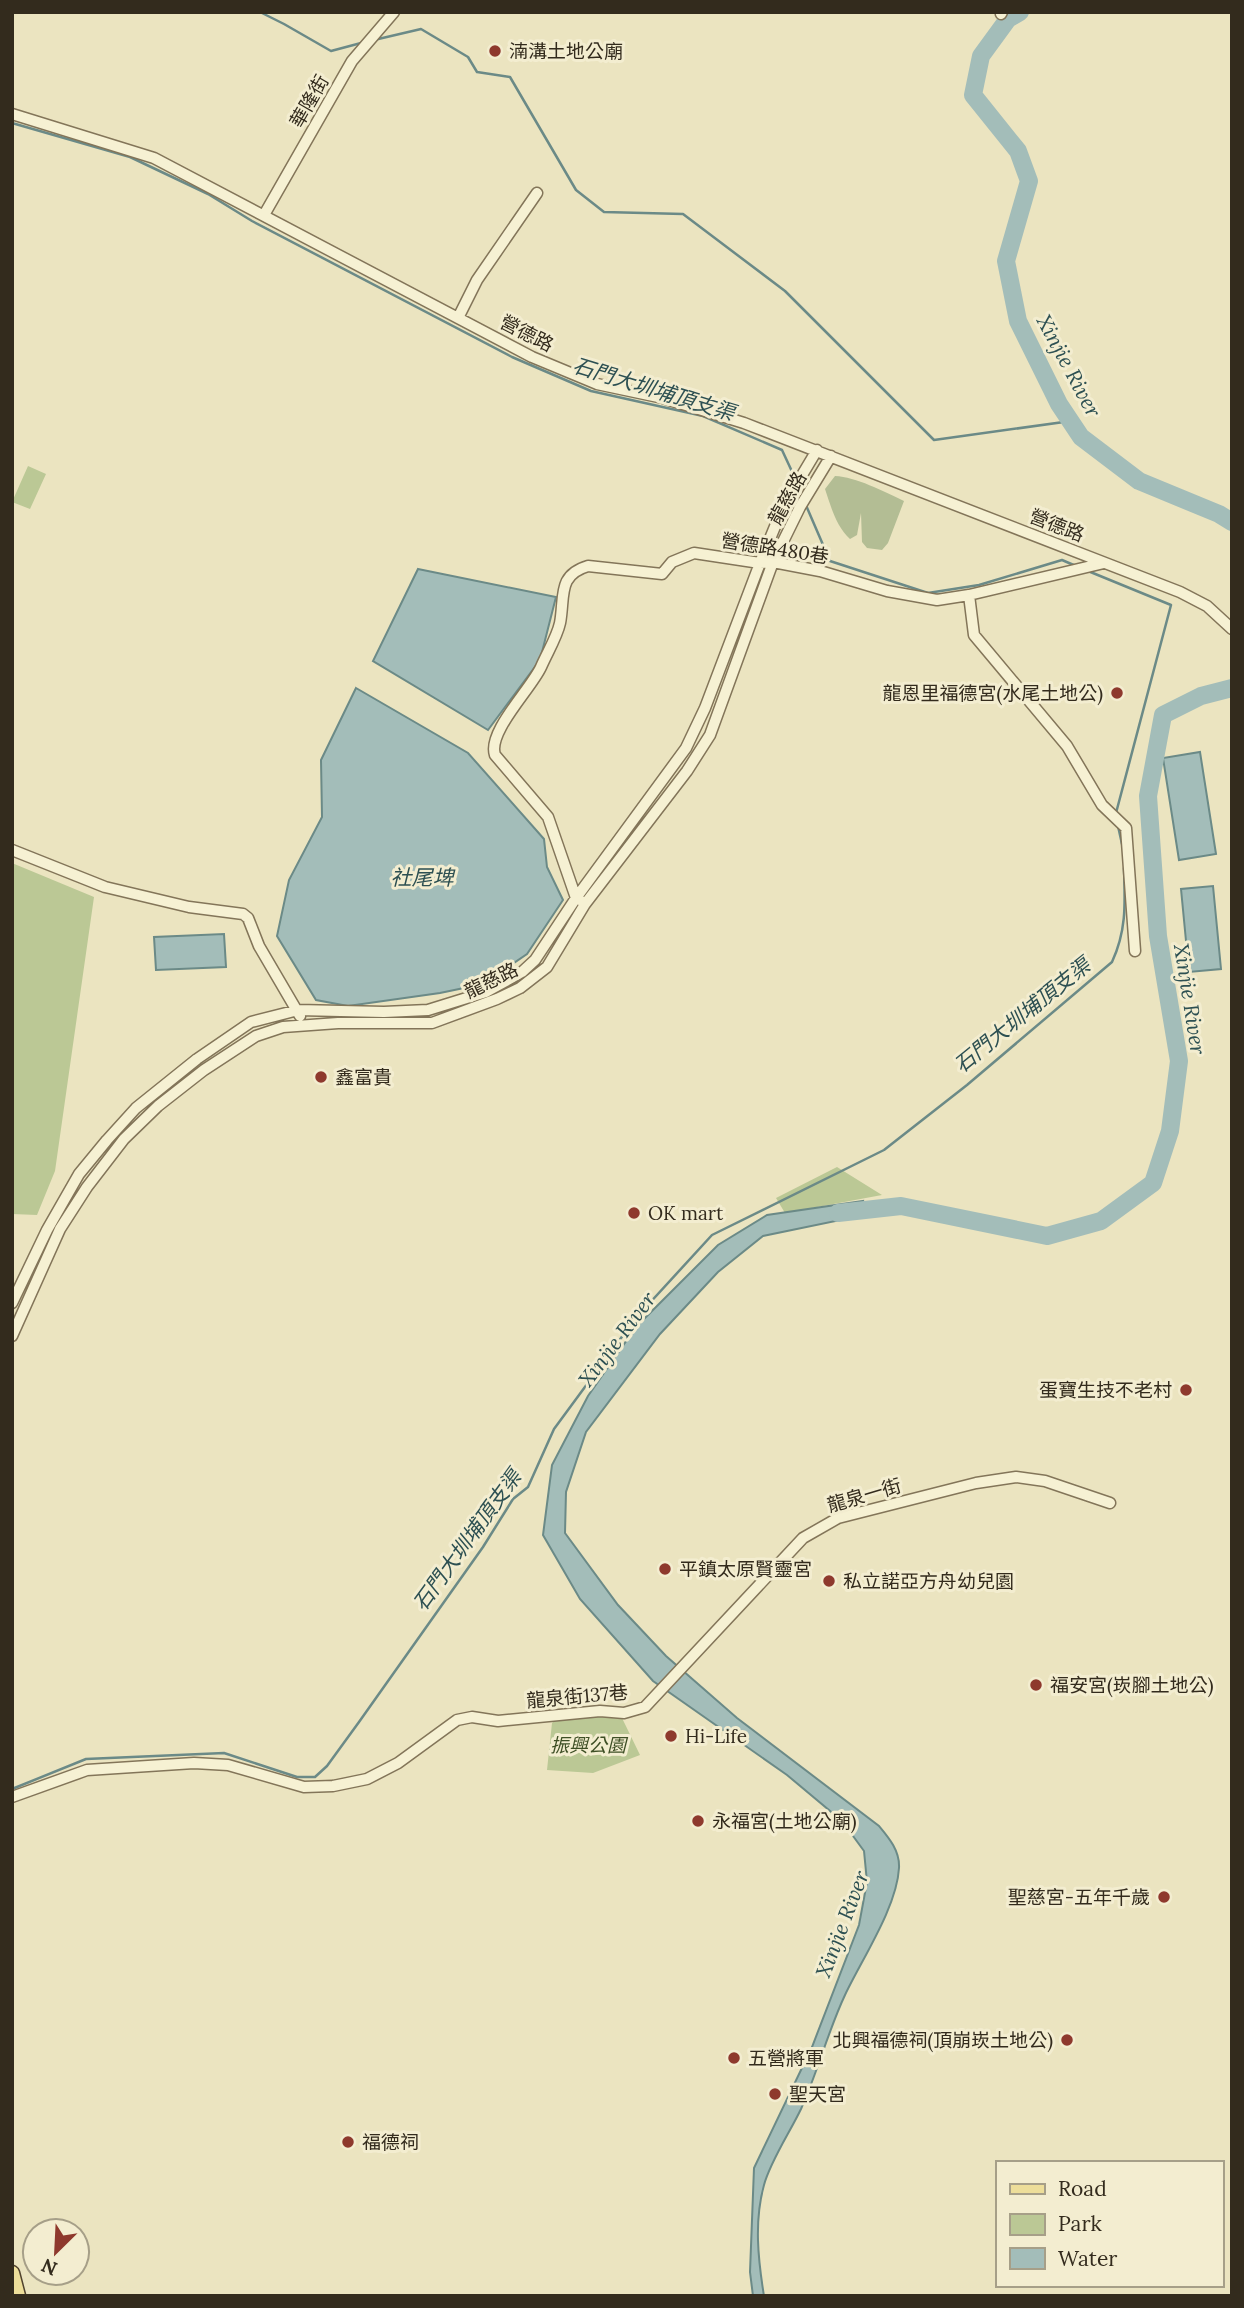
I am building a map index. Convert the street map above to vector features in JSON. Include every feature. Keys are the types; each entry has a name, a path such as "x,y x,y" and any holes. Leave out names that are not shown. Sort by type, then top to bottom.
{"main road":[{"path":"12,2273 18,2296"}],"street":[{"name":"華隆街","path":"264,215 352,61 394,12"},
{"name":"營德路","path":"12,114 154,158 532,357 577,376 597,384 711,412 817,450 1180,592 1207,606 1232,629"},
{"path":"458,318 477,280 537,193"},
{"name":"龍慈路","path":"12,1336 60,1229 87,1186 124,1139 158,1105 204,1070 256,1036 283,1027 302,1024 432,1023 489,1003 520,988 547,967 581,901 686,748 705,708 783,507 817,450"},
{"name":"龍慈路","path":"12,1303 47,1230 79,1174 136,1108 197,1059 251,1023 298,1010 428,1010 486,992 522,972 535,960 679,780 710,735 773,562 800,507 831,456"},
{"name":"營德路480巷","path":"581,901 548,817 495,755 493,748 496,735 538,673 560,625 564,588 568,578 577,569 588,566 662,574 672,562 694,553 773,562 820,571 887,591 937,600 1105,563"},
{"path":"969,595 974,635 1067,746 1102,805 1126,828 1135,951"},
{"path":"12,850 105,887 189,907 243,914 248,918 259,946 298,1010 302,1024"},
{"path":"197,1059 204,1070"},
{"name":"龍泉一街","path":"654,1697 803,1538 838,1518 976,1483 1016,1477 1045,1481 1110,1503"},
{"name":"龍泉街137巷","path":"12,1797 88,1770 194,1763 228,1765 304,1787 333,1787 367,1779 398,1763 457,1720 472,1717 498,1721 600,1711 624,1713 645,1707 654,1697"}],"green space":[{"path":"28,466 46,474 30,509 12,502"},
{"path":"835,476 861,482 904,501 888,543 882,550 867,548 862,542 861,513 857,535 850,539 841,528 825,489"},
{"path":"12,863 94,897 55,1171 37,1215 12,1214"},
{"path":"837,1167 882,1195 785,1213 776,1198"},
{"name":"振興公園","path":"557,1718 622,1718 640,1755 593,1773 547,1770 552,1723"}],"water":[{"path":"418,569 556,597 540,660 488,730 373,661"},
{"name":"社尾埤","path":"356,688 468,753 544,839 547,867 563,900 527,954 483,984 348,1006 316,1000 277,936 289,880 322,817 321,760"},
{"path":"1200,752 1216,854 1179,860 1163,758"},
{"path":"1213,886 1221,969 1189,972 1181,889"},
{"path":"224,934 226,967 156,970 154,937"},
{"path":"863,1201 860,1216 763,1236 718,1272 660,1334 586,1432 566,1492 565,1533 618,1605 666,1656 737,1718 879,1826 898,1856 897,1883 886,1916 845,1995 801,2109 767,2176 758,2226 764,2296 753,2296 750,2272 754,2168 812,2047 859,1925 867,1882 864,1851 842,1821 787,1775 653,1681 580,1599 543,1535 552,1465 588,1396 636,1327 718,1245 767,1215"}],"waterway":[{"name":"石門大圳埔頂支渠","path":"260,12 331,51 361,43"},
{"name":"Xinjie River","path":"1020,12 1008,19 981,56 973,95 1018,151 1029,181 1006,261 1018,321 1059,404 1081,437 1139,481 1232,522"},
{"name":"石門大圳埔頂支渠","path":"374,40 421,29 468,57 477,72 510,77 576,190 604,212 683,214 785,291 934,440 1071,421"},
{"name":"石門大圳埔頂支渠","path":"12,123 130,157 208,194 252,221 512,357 591,391 703,416 782,450 795,478"},
{"name":"石門大圳埔頂支渠","path":"805,503 830,561 928,593 979,585 1062,560 1076,566"},
{"name":"石門大圳埔頂支渠","path":"1088,571 1171,605 1116,813"},
{"name":"Xinjie River","path":"838,1213 901,1206 1047,1236 1101,1221 1153,1183 1170,1131 1179,1061 1158,936 1148,796 1163,715 1201,696 1232,688"},
{"name":"石門大圳埔頂支渠","path":"1118,826 1122,844"},
{"name":"石門大圳埔頂支渠","path":"12,1789 86,1759 224,1753 297,1777 315,1777 327,1766 359,1722 483,1547 513,1499 528,1487 554,1429 635,1319 712,1235 884,1150 967,1085 1112,962 1123,927 1124,868"}],"place":[{"name":"湳溝土地公廟","path":"495,51"},
{"name":"龍恩里福德宮(水尾土地公)","path":"1117,693"},
{"name":"鑫富貴","path":"321,1077"},
{"name":"OK mart","path":"634,1213"},
{"name":"蛋寶生技不老村","path":"1186,1390"},
{"name":"平鎮太原賢靈宮","path":"665,1569"},
{"name":"私立諾亞方舟幼兒園","path":"829,1581"},
{"name":"福安宮(崁腳土地公)","path":"1036,1685"},
{"name":"Hi-Life","path":"671,1736"},
{"name":"永福宮(土地公廟)","path":"698,1821"},
{"name":"聖慈宮-五年千歲","path":"1164,1897"},
{"name":"北興福德祠(頂崩崁土地公)","path":"1067,2040"},
{"name":"五營將軍","path":"734,2058"},
{"name":"聖天宮","path":"775,2094"},
{"name":"福德祠","path":"348,2142"}]}
